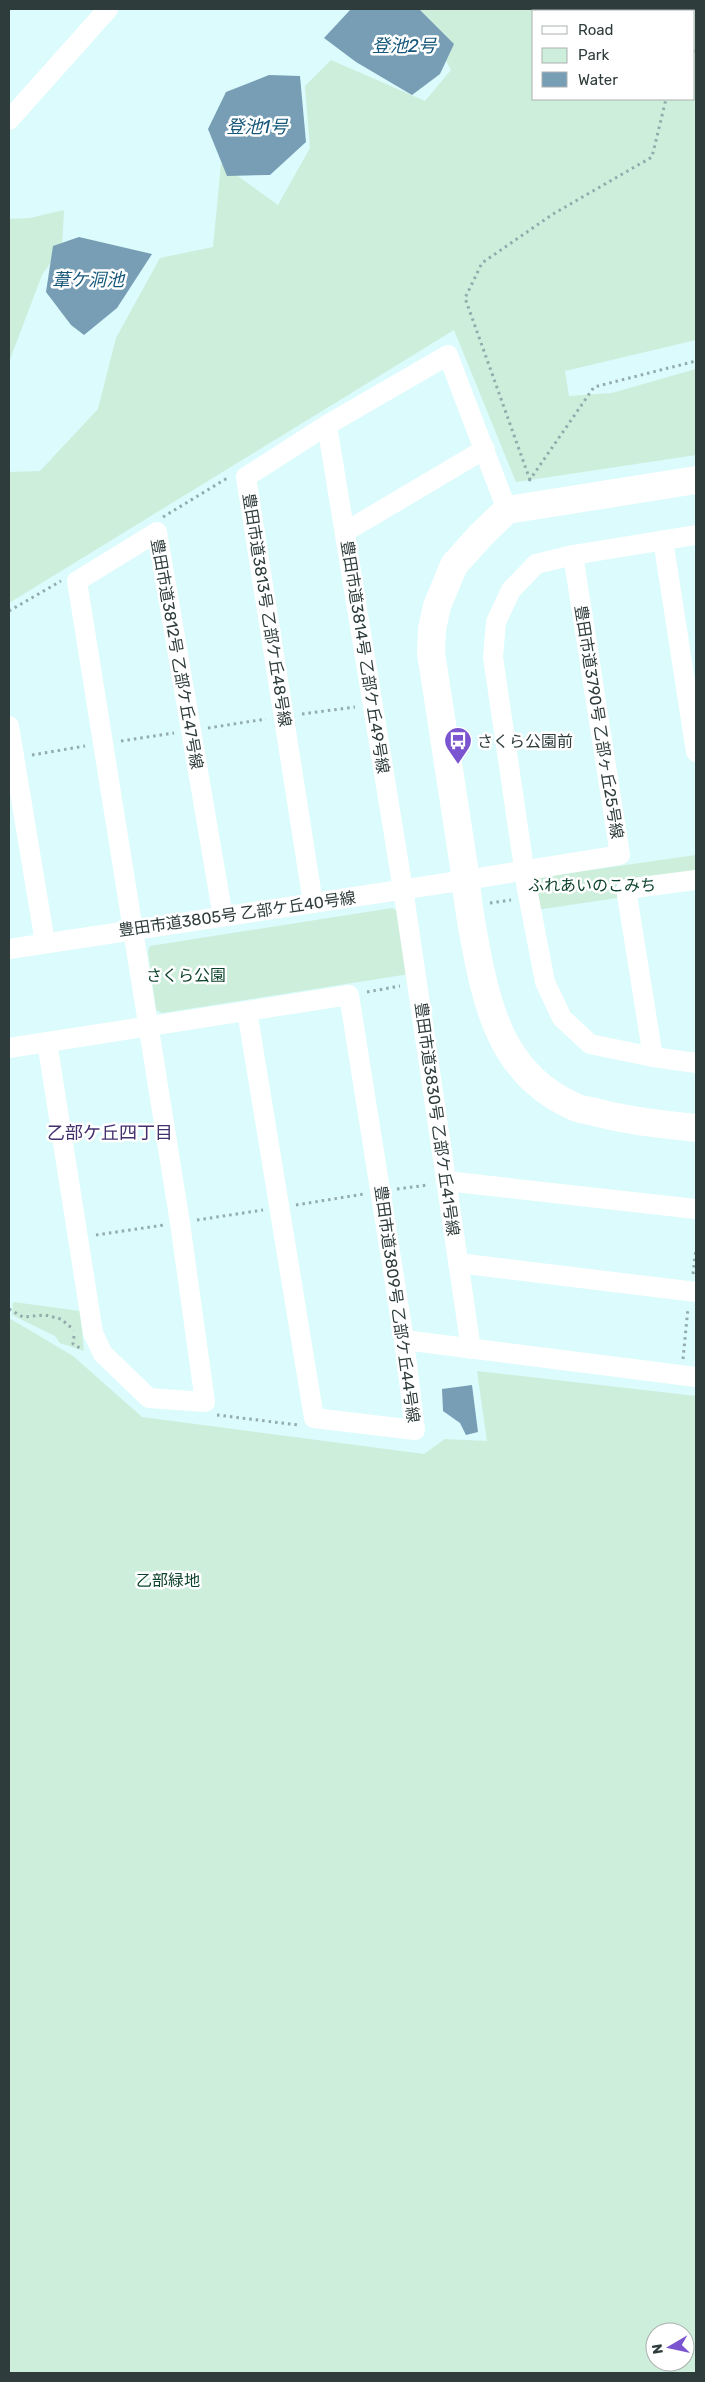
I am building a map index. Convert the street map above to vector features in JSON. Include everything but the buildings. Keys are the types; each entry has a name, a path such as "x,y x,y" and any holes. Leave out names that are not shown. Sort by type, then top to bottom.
{"street":[{"path":"9,120 108,9"},
{"name":"豊田市道3813号 乙部ケ丘48号線","path":"313,903 246,477 327,425 448,355 508,510"},
{"name":"豊田市道3814号 乙部ケ丘49号線","path":"327,425 403,890"},
{"path":"344,532 485,449"},
{"path":"696,480 508,510 482,534 454,565 437,606 432,629 431,653 473,895 484,992 506,1047 520,1068 538,1085 573,1107 621,1119 696,1128"},
{"name":"豊田市道3812号 乙部ケ丘47号線","path":"78,1238 93,1333 103,1354 149,1398 205,1402 180,1222 77,581 157,532 223,916"},
{"path":"696,535 573,554 536,564 511,590 496,622 493,657 528,897 545,982 562,1018 590,1044 653,1057 696,1062"},
{"path":"662,540 696,752"},
{"name":"豊田市道3790号 乙部ヶ丘25号線","path":"473,895 525,871 620,855 573,554"},
{"path":"9,726 45,943"},
{"path":"653,1057 626,889 696,880"},
{"name":"豊田市道3805号 乙部ケ丘40号線","path":"9,949 403,890 473,895"},
{"name":"豊田市道3830号 乙部ケ丘41号線","path":"403,890 417,983 439,1183 458,1263 471,1349"},
{"path":"9,1048 349,995"},
{"name":"豊田市道3809号 乙部ケ丘44号線","path":"247,1011 314,1418 415,1430 382,1192 349,995"},
{"path":"47,1042 78,1238"},
{"path":"439,1183 696,1209"},
{"path":"458,1263 693,1292"},
{"path":"404,1340 689,1376"}],"path":[{"path":"530,480 465,298 482,263 553,214 652,157 666,100"},
{"path":"524,488 594,387 696,361"},
{"path":"160,519 230,476"},
{"path":"9,611 68,577"},
{"path":"14,758 283,716 373,704"},
{"path":"473,895 528,897"},
{"path":"349,995 417,983"},
{"path":"78,1238 439,1183"},
{"path":"689,1376 696,1248"},
{"path":"9,1309 23,1317 46,1315 61,1319 75,1331 73,1344 84,1351"},
{"path":"209,1414 300,1426"}],"green space":[{"path":"418,9 696,9 696,340 565,371 569,396 612,393 696,369 696,455 516,482 454,330 9,603 9,472 40,471 98,409 116,338 160,258 213,247 221,164 278,205 310,148 305,86 331,60 425,101 451,70"},
{"path":"64,210 62,246 42,275 9,362 9,219 30,218"},
{"name":"ふれあいのこみち","path":"696,855 696,873 617,885 617,898 536,910 535,878"},
{"name":"さくら公園","path":"392,908 397,911 409,974 162,1013 156,1010 148,951 150,946"},
{"path":"13,1302 80,1311 84,1351 60,1343 55,1336 12,1315"},
{"name":"乙部緑地","path":"9,1318 73,1356 142,1417 424,1454 445,1439 487,1441 477,1371 696,1396 696,2373 9,2373"}],"water":[{"name":"登池2号","path":"351,9 419,9 454,44 440,74 412,95 356,62 324,38"},
{"name":"登池1号","path":"269,75 300,76 306,142 270,175 227,176 208,129 226,92"},
{"name":"葦ケ洞池","path":"79,237 152,254 117,308 84,335 71,325 46,292 53,246"},
{"path":"472,1385 478,1432 466,1435 460,1423 443,1411 442,1389"}],"place":[{"name":"さくら公園前","path":"458,765"}],"district":[{"name":"乙部ケ丘四丁目","path":"110,1133"}]}
